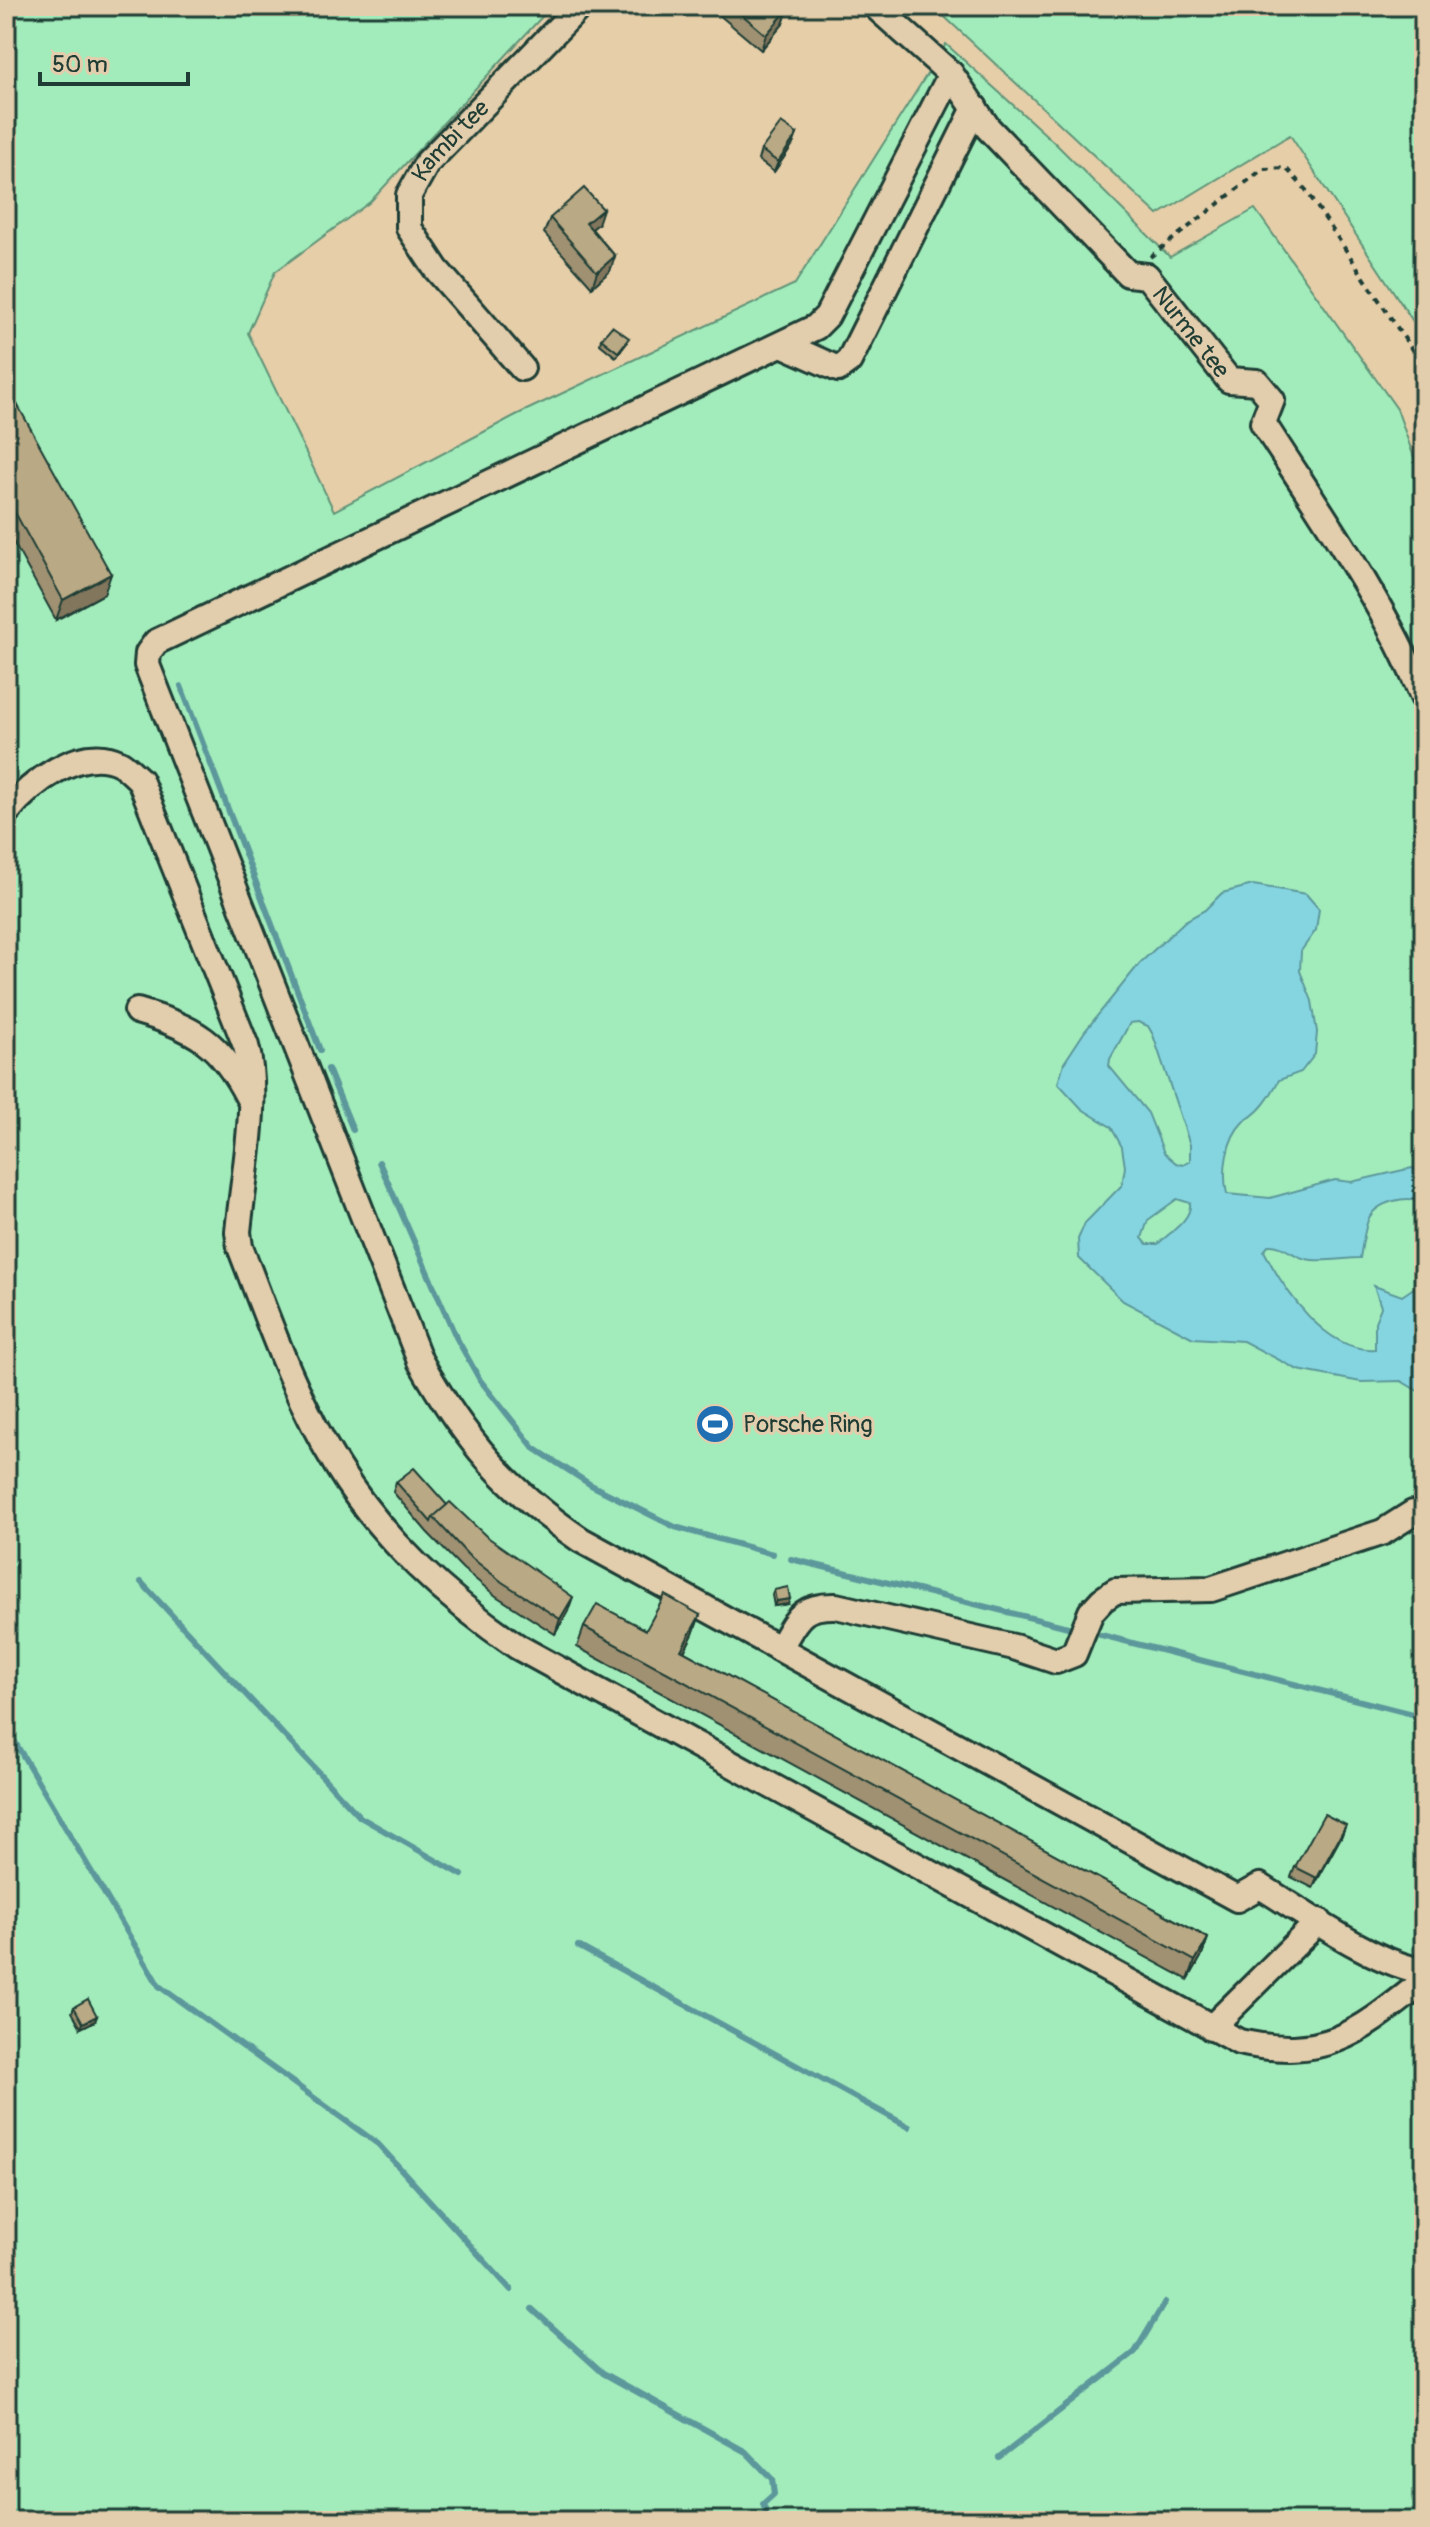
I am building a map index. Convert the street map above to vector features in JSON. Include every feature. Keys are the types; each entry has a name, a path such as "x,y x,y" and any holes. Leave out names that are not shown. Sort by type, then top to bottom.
{"street":[{"name":"Kambi tee","path":"522,368 422,249 409,228 409,195 427,163 580,6"},
{"name":"Nurme tee","path":"875,6 951,74 988,128 1128,274 1147,276 1229,380 1257,382 1272,400 1263,423 1403,649 1423,697"},
{"path":"951,74 827,316 816,327 156,642 148,653 147,665 420,1361 473,1445 509,1484 544,1515 581,1540 1237,1899 1260,1886 1372,1953 1408,1969 1424,1971"},
{"path":"782,344 838,369 849,361 975,108"},
{"path":"6,813 29,788 52,771 90,758 121,764 140,780 251,1065 251,1103 238,1232 240,1247 280,1352 310,1419 338,1468 388,1535 482,1622 518,1647 1239,2042 1293,2049 1319,2046 1367,2026 1424,1981"},
{"path":"137,1011 178,1024 205,1040 234,1070 251,1103"},
{"path":"779,1649 805,1610 817,1605 836,1606 1014,1647 1056,1661 1074,1654 1091,1612 1115,1591 1211,1589 1383,1532 1413,1513"},
{"path":"1211,2028 1319,1921"}],"path":[{"path":"1128,274 1263,169 1286,168 1306,190 1424,368"}],"green space":[{"name":"Porsche Ring","path":"6,6 552,6 370,202 275,272 248,333 334,511 516,415 795,284 946,44 1056,144 1170,257 1255,209 1397,409 1424,486 1424,2521 6,2521"},
{"path":"933,6 1424,6 1424,338 1290,135 1158,215"}],"water":[{"path":"1253,885 1306,894 1319,909 1316,930 1301,951 1300,971 1312,1001 1317,1032 1315,1054 1301,1072 1279,1080 1268,1099 1237,1129 1227,1156 1227,1194 1270,1198 1335,1180 1351,1182 1412,1168 1424,1170 1424,1202 1409,1199 1393,1201 1372,1213 1360,1258 1312,1260 1274,1245 1269,1245 1264,1251 1283,1283 1309,1316 1340,1341 1357,1348 1375,1349 1375,1322 1381,1307 1374,1286 1402,1296 1424,1281 1423,1394 1401,1381 1361,1382 1298,1370 1243,1341 1193,1338 1123,1301 1079,1258 1078,1239 1085,1223 1122,1185 1125,1167 1122,1147 1111,1127 1082,1109 1058,1083 1064,1063 1085,1031 1140,963 1185,921 1205,910 1222,893","holes":["1130,1023 1148,1026 1153,1035 1190,1145 1190,1161 1183,1165 1164,1153 1148,1113 1109,1066","1177,1199 1190,1203 1187,1215 1158,1244 1147,1244 1142,1238 1148,1220"]}],"building":[{"path":"732,6 785,6 788,9 766,35"},
{"path":"781,123 797,134 778,162 761,150"},
{"path":"584,188 603,209 586,223 615,256 597,272 550,218"},
{"path":"612,326 629,338 618,352 601,339"},
{"path":"17,404 111,574 63,600 6,496 6,410"},
{"path":"414,1468 447,1505 431,1522 396,1482"},
{"path":"450,1502 486,1536 573,1597 560,1619 502,1582 468,1555 433,1517"},
{"path":"788,1587 790,1599 776,1601 774,1590"},
{"path":"665,1595 700,1615 681,1650 1208,1938 1195,1961 584,1627 597,1604 646,1630"},
{"path":"1324,1814 1346,1825 1317,1878 1295,1867"},
{"path":"88,1999 97,2016 83,2023 74,2007"}],"waterway":[{"path":"181,686 320,1050"},
{"path":"328,1069 353,1130"},
{"path":"379,1162 456,1337 480,1380 534,1448 591,1485 675,1527 773,1554"},
{"path":"791,1559 1068,1627"},
{"path":"141,1582 360,1817 462,1875"},
{"path":"1101,1635 1424,1717"},
{"path":"6,1727 159,1986 378,2144 511,2290"},
{"path":"578,1946 909,2127"},
{"path":"999,2458 1135,2352 1165,2302"},
{"path":"532,2309 603,2373 746,2452 772,2479 774,2494 763,2504 769,2521"}],"place":[{"name":"Porsche Ring","path":"715,1424"}]}
